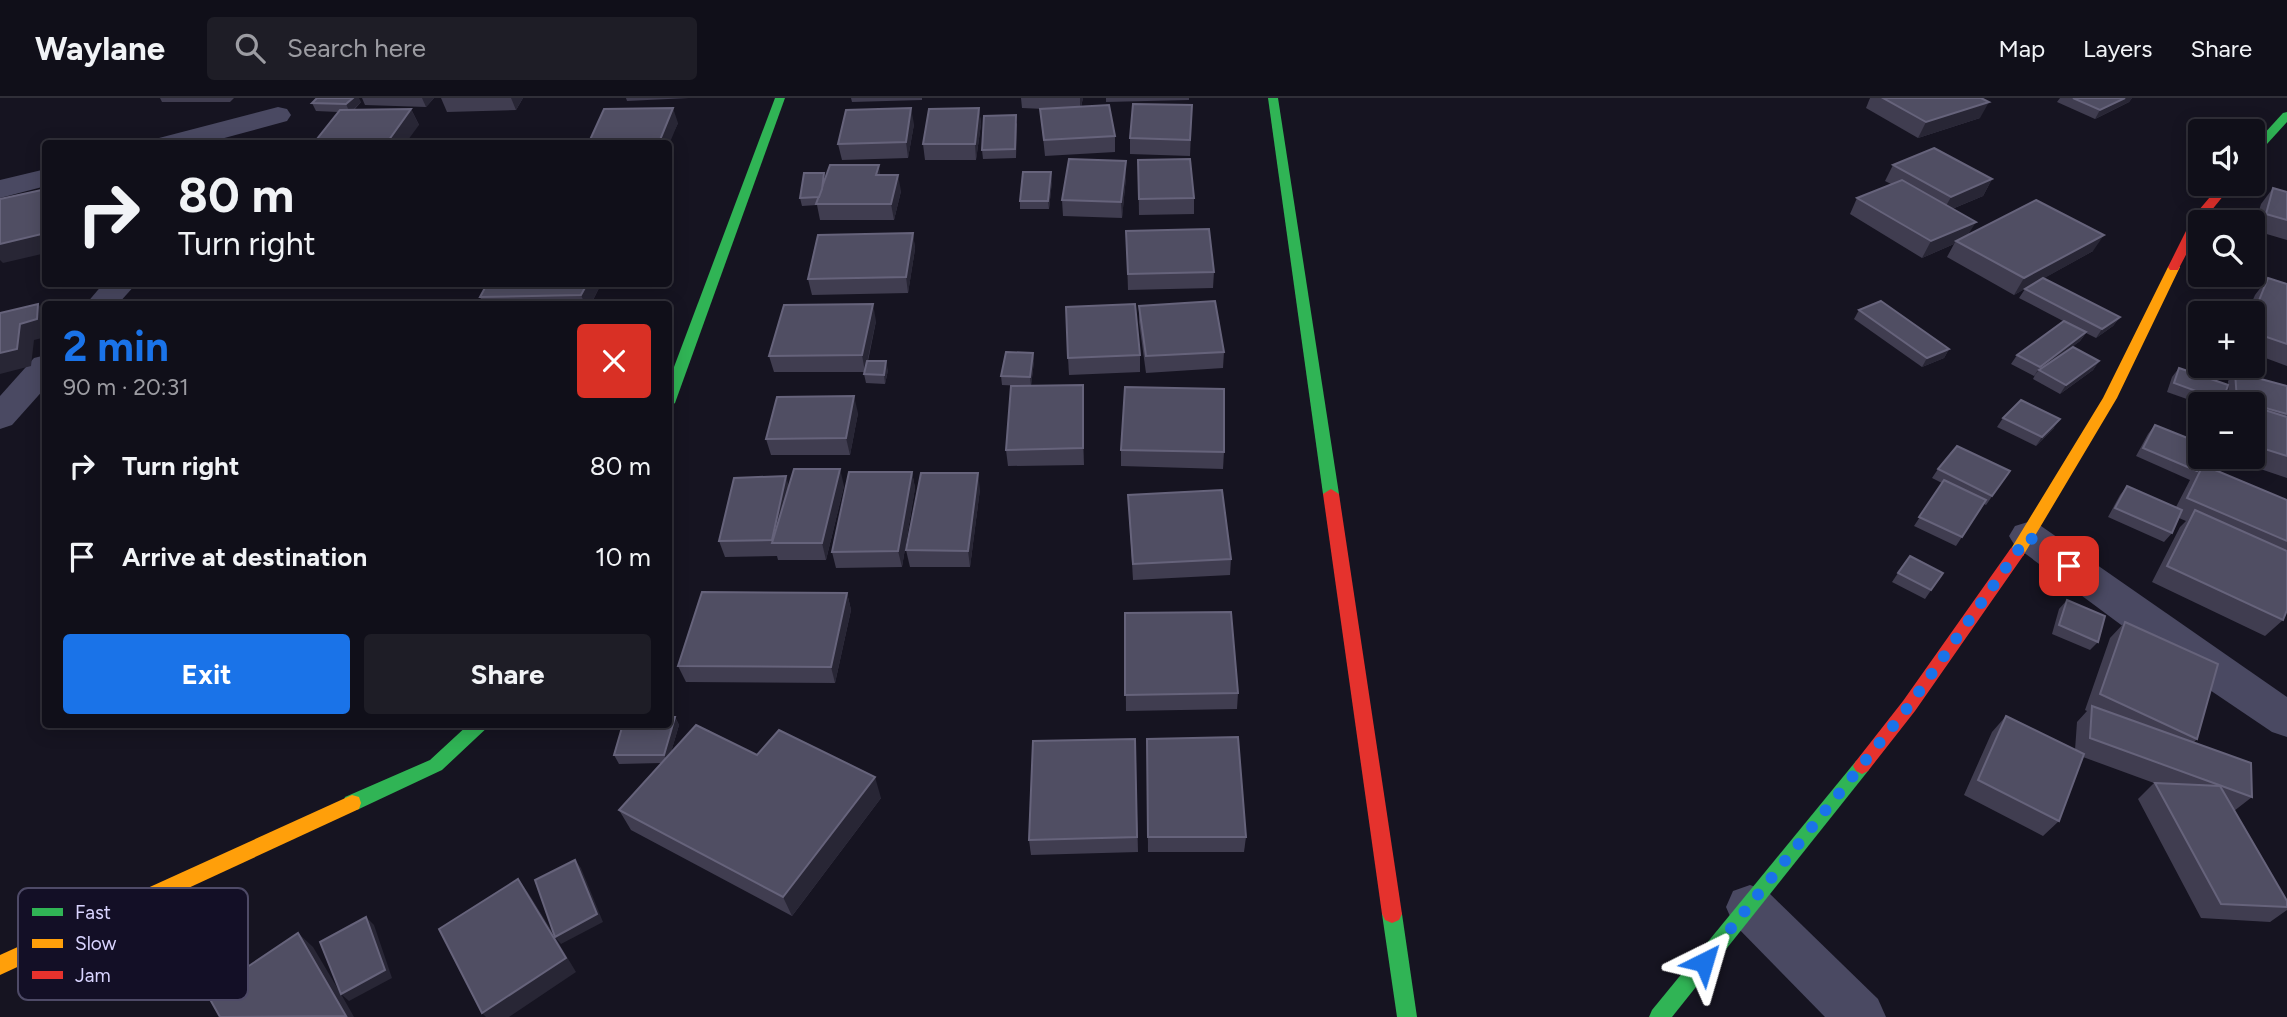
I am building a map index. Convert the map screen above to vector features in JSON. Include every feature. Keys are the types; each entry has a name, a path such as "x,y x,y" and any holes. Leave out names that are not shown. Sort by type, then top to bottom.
{"street":[{"path":"672,392 780,98"},
{"path":"1273,98 1407,1017"},
{"path":"181,140 286,106"},
{"path":"253,140 286,106"},
{"path":"2265,140 2287,115"},
{"path":"0,189 42,178"},
{"path":"1659,1017 1909,706 2028,536 2110,398 2199,216 2216,196"},
{"path":"104,301 117,287"},
{"path":"0,417 42,370"},
{"path":"2028,536 2213,670 2287,719"},
{"path":"168,888 436,765 478,728"},
{"path":"1750,907 1860,1017"},
{"path":"0,965 18,957"}],"building":[{"path":"317,98 353,98 346,104 312,103"},
{"path":"1883,98 1981,98 1989,102 1926,122"},
{"path":"2073,98 2125,98 2100,110"},
{"path":"1133,104 1192,105 1190,140 1130,138"},
{"path":"1109,105 1115,136 1044,140 1040,109"},
{"path":"673,108 660,140 590,140 604,109"},
{"path":"911,108 906,142 838,144 846,110"},
{"path":"979,108 975,144 923,144 929,109"},
{"path":"411,109 389,140 316,140 340,110"},
{"path":"1016,115 1015,149 982,150 984,116"},
{"path":"1934,148 1992,179 1951,197 1893,165"},
{"path":"1069,159 1126,161 1121,202 1062,200"},
{"path":"1190,159 1194,198 1139,199 1138,160"},
{"path":"830,165 879,165 876,175 898,175 891,204 816,204"},
{"path":"1023,172 1051,172 1048,201 1020,201"},
{"path":"804,173 824,173 819,197 800,198"},
{"path":"1902,180 1976,222 1931,241 1857,198"},
{"path":"2273,188 2287,192 2287,220 2266,214"},
{"path":"42,190 42,234 0,244 0,199"},
{"path":"2036,200 2104,235 2024,278 1956,241"},
{"path":"1209,229 1214,272 1128,274 1126,231"},
{"path":"913,233 906,277 808,279 818,235"},
{"path":"2043,278 2120,317 2102,329 2025,289"},
{"path":"2268,278 2287,284 2287,344 2265,336 2265,301 2259,301"},
{"path":"485,287 585,287 581,295 480,297"},
{"path":"1215,301 1224,352 1146,356 1139,306"},
{"path":"1881,301 1949,349 1927,358 1859,310"},
{"path":"38,304 37,319 20,324 17,349 0,353 0,313"},
{"path":"873,304 862,355 769,356 784,305"},
{"path":"1135,304 1140,355 1068,358 1066,307"},
{"path":"2064,321 2086,332 2040,367 2017,355"},
{"path":"2073,347 2099,361 2066,385 2039,370"},
{"path":"1006,352 1033,353 1030,377 1001,376"},
{"path":"867,361 886,361 884,375 864,374"},
{"path":"2179,368 2188,371 2188,378 2208,378 2228,385 2226,392 2198,392 2174,383"},
{"path":"2235,378 2257,378 2287,386 2287,414 2265,408 2265,392 2236,392"},
{"path":"1083,385 1083,448 1006,450 1011,386"},
{"path":"1125,387 1224,389 1224,452 1121,450"},
{"path":"854,396 846,438 766,439 777,397"},
{"path":"2021,400 2060,419 2042,437 2003,418"},
{"path":"2265,410 2287,417 2287,456 2265,449"},
{"path":"2155,425 2188,438 2188,467 2143,448"},
{"path":"1957,446 2010,471 1992,496 1938,469"},
{"path":"794,469 840,469 822,543 772,543"},
{"path":"2201,469 2213,469 2287,500 2287,541 2187,498"},
{"path":"849,472 912,472 898,551 832,552"},
{"path":"921,473 978,473 968,551 906,550"},
{"path":"786,476 772,540 719,541 734,478"},
{"path":"1944,480 1986,500 1962,537 1919,517"},
{"path":"2127,486 2182,510 2172,533 2115,508"},
{"path":"1222,490 1231,559 1133,564 1128,495"},
{"path":"2195,510 2287,551 2287,610 2283,620 2167,566"},
{"path":"1910,556 1943,573 1931,590 1898,573"},
{"path":"702,592 847,593 831,667 678,666"},
{"path":"2067,600 2105,616 2098,642 2059,625"},
{"path":"1231,612 1238,693 1125,695 1125,613"},
{"path":"2125,622 2218,664 2197,739 2100,694"},
{"path":"2092,706 2251,763 2252,797 2090,738"},
{"path":"2006,716 2084,754 2059,821 1978,780"},
{"path":"696,725 757,755 779,730 875,777 783,897 619,810"},
{"path":"622,728 672,728 664,755 614,755"},
{"path":"1238,737 1246,837 1148,837 1147,739"},
{"path":"1135,739 1137,837 1029,840 1033,741"},
{"path":"2155,783 2220,786 2287,901 2287,907 2221,904"},
{"path":"575,860 597,914 555,937 535,880"},
{"path":"518,879 566,958 482,1013 439,929"},
{"path":"366,917 385,970 341,994 320,942"},
{"path":"298,933 346,1016 220,1017 210,1000 248,1000 248,967"}],"traffic: fast":[{"path":"672,392 780,98"},
{"path":"1273,98 1331,494"},
{"path":"2265,140 2287,115"},
{"path":"352,803 436,765 478,728"},
{"path":"1659,1017 1862,766"},
{"path":"1392,914 1407,1017"}],"traffic: slow":[{"path":"2017,552 2110,398 2174,267"},
{"path":"167,888 352,803"},
{"path":"0,965 18,957"}],"traffic: jam":[{"path":"2174,267 2199,217 2217,196"},
{"path":"1331,494 1392,914"},
{"path":"1862,766 1909,706 2017,552"}],"route":[{"path":"1704,962 1909,706 2028,536 2069,566"}]}
